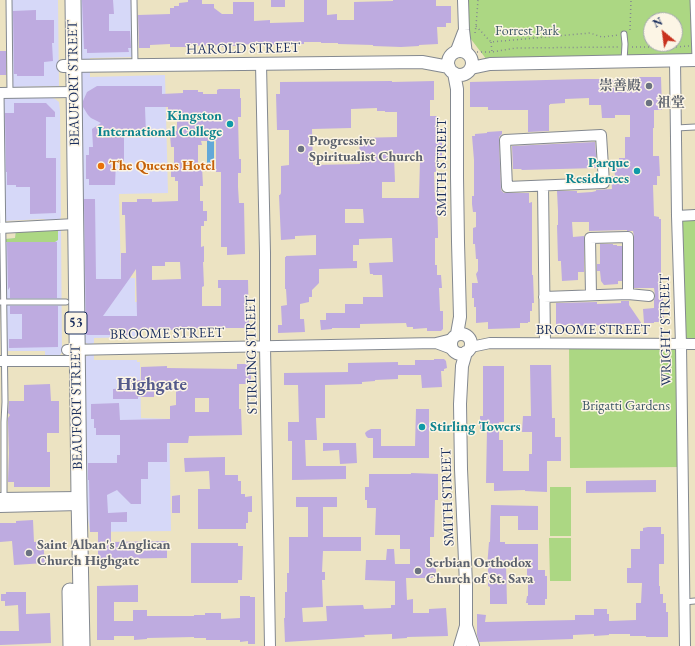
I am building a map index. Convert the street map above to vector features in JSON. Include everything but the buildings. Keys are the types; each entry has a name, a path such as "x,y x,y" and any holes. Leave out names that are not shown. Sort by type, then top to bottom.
{"main road":[{"name":"BEAUFORT STREET","path":"63,0 69,92 74,501 71,646"},
{"name":"BEAUFORT STREET","path":"68,66 73,0"},
{"name":"BEAUFORT STREET","path":"70,224 66,302 72,355"},
{"name":"BEAUFORT STREET","path":"74,501 82,646"}],"street":[{"path":"464,0 464,30 460,62 490,64 695,60"},
{"name":"WRIGHT STREET","path":"675,61 684,510 685,646"},
{"name":"HAROLD STREET","path":"68,66 460,62"},
{"name":"SMITH STREET","path":"460,62 458,89 457,177 462,366 460,404 461,469 466,564 466,626 460,646"},
{"name":"STIRLING STREET","path":"261,64 270,646"},
{"path":"4,93 69,92"},
{"path":"601,135 604,183 543,186 507,187 505,140 601,135"},
{"path":"543,186 545,344"},
{"path":"677,216 695,215"},
{"path":"2,228 70,224"},
{"path":"591,295 590,238 628,237 628,294"},
{"path":"544,297 628,294 649,296"},
{"name":"BROOME STREET","path":"2,361 72,355 265,346 436,344 695,344"},
{"path":"1,501 74,501"},
{"name":"SMITH STREET","path":"466,626 473,646"},
{"path":"460,646 467,644 473,646"}],"lane":[{"path":"1,501 4,93 9,0"},
{"path":"134,0 135,65"},
{"path":"693,0 695,60"},
{"path":"624,34 624,62"},
{"path":"676,128 695,127"},
{"path":"2,302 66,302"},
{"path":"684,602 695,602"}],"path":[{"path":"475,33 478,0"},
{"path":"491,42 590,33 602,37 630,34 631,0"},
{"path":"476,26 491,42 492,52"},
{"path":"484,51 492,52 516,48 675,47 694,45"}],"shaded area":[{"path":"12,0 58,0 59,86 12,87"},
{"path":"77,0 137,0 137,57 90,58 89,61 80,57"},
{"path":"88,70 90,72 90,77 165,75 168,193 119,194 121,278 135,278 137,337 94,338 94,343 90,345 84,342 80,74"},
{"path":"2,98 52,98 59,102 61,216 57,221 48,222 44,219 4,221"},
{"path":"61,227 62,352 60,355 50,357 45,355 45,351 7,351 5,239 15,238 16,230"},
{"path":"92,354 94,355 94,360 137,360 137,362 140,362 141,418 169,419 171,531 90,532 83,484 84,357"}],"green space":[{"name":"Forrest Park","path":"463,0 695,0 695,60 490,64 464,30"},
{"path":"695,215 695,344 681,345 677,216"},
{"path":"58,227 58,240 55,242 5,242 5,239 15,238 16,230"},
{"name":"Brigatti Gardens","path":"569,344 681,345 682,467 570,468"},
{"path":"550,487 571,487 571,536 550,536"},
{"path":"549,538 571,538 571,581 550,581"}],"water":[{"path":"207,141 214,141 214,170 207,170"}],"place":[{"name":"崇善殿","path":"649,86"},
{"name":"祖堂","path":"649,103"},
{"name":"Kingston International College","path":"230,124"},
{"name":"Progressive Spiritualist Church","path":"301,149"},
{"name":"The Queens Hotel","path":"101,166"},
{"name":"Parque Residences","path":"637,171"},
{"name":"Stirling Towers","path":"422,427"},
{"name":"Saint Alban's Anglican Church Highgate","path":"29,553"},
{"name":"Serbian Orthodox Church of St. Sava","path":"418,571"}],"district":[{"name":"Highgate","path":"152,385"}]}
